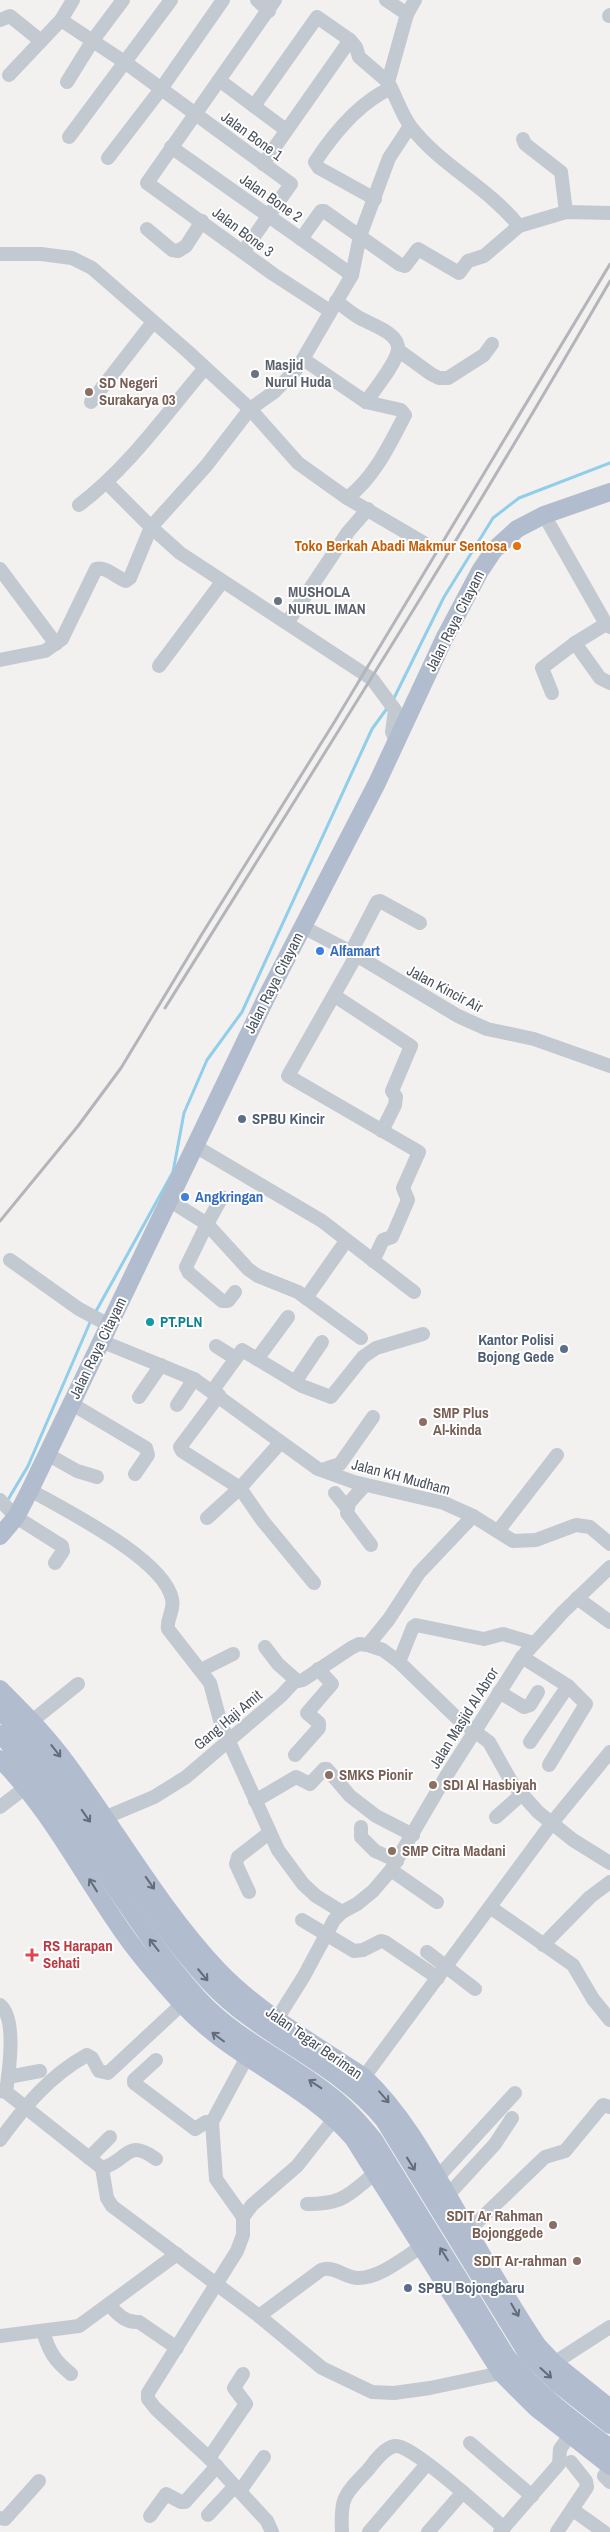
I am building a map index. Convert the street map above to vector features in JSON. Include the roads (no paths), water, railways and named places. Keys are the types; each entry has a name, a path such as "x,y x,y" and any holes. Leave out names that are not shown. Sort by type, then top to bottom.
{"main road":[{"name":"Jalan Raya Citayam","path":"0,1536 30,1490 48,1454 102,1342 104,1323 169,1200 266,998 396,741 444,639 480,571 494,550 508,536 544,514 610,492"},
{"name":"Jalan Tegar Beriman","path":"0,1689 22,1746 26,1787 52,1822 125,1936 202,2025 335,2118 353,2138 421,2247 455,2286 507,2357 524,2378 571,2427 586,2448 610,2467"},
{"name":"Jalan Tegar Beriman","path":"0,1710 44,1784 144,1932 172,1967 217,2017 277,2060 320,2087 356,2117 374,2140 501,2373 536,2408 610,2448"},
{"name":"Jalan Tegar Beriman","path":"0,1734 22,1746 56,1774 158,1920 215,1988 248,2017 338,2076 370,2103 384,2120 483,2268 528,2330 554,2363 610,2408"},
{"name":"Jalan Tegar Beriman","path":"22,1746 104,1818 169,1909 218,1970 243,1993 277,2018 364,2077 396,2111 468,2230 483,2268 528,2355 583,2404 610,2425"},
{"path":"172,1967 187,1956"},
{"path":"277,2060 291,2086"},
{"path":"571,2427 583,2404"}],"street":[{"path":"8,75 61,20 73,0"},
{"path":"67,82 93,40 123,0"},
{"path":"69,137 126,63 171,0"},
{"path":"108,158 161,89 223,0"},
{"path":"171,147 272,5 257,0"},
{"path":"386,0 407,14"},
{"path":"375,198 319,168 315,162 324,149 368,100 390,85 407,14 415,0"},
{"path":"0,20 10,16 41,41"},
{"path":"254,106 317,17 350,40 356,47 359,57 390,85 410,126 425,142 487,192 519,226"},
{"name":"Jalan Bone 1","path":"61,20 126,63 291,184 267,215"},
{"path":"263,164 350,40"},
{"path":"219,80 286,130"},
{"path":"0,660 46,651 56,644 66,633 96,569 100,568 126,581 130,578 150,528 206,466 250,409 274,392 296,371 352,275 360,236 388,158 410,126"},
{"path":"524,139 525,144 561,172 566,212"},
{"name":"Jalan Bone 3","path":"171,147 151,175 147,183 149,186 202,221 243,252 333,306 386,332 395,340 398,350 431,374 439,378 448,378 484,355 492,344"},
{"name":"Jalan Bone 2","path":"171,147 352,275"},
{"path":"301,240 322,210 402,265 405,266 418,249 459,273 468,261 484,256 519,226 566,212 610,213"},
{"path":"243,252 267,215"},
{"path":"147,229 172,250 178,251 186,246 202,221"},
{"path":"0,254 41,254 81,261 153,322 250,409 298,463 347,498 424,543"},
{"path":"91,402 153,322"},
{"path":"366,402 398,350"},
{"path":"304,359 366,402 400,410 405,415 384,456 355,492 347,498"},
{"path":"79,505 107,483 148,438 205,368"},
{"path":"107,483 150,528 180,553 364,673 395,710 392,732 396,741"},
{"path":"287,623 348,532 368,510"},
{"path":"544,514 608,626 575,643 542,668 552,693"},
{"path":"0,569 56,644"},
{"path":"159,666 222,582"},
{"path":"575,643 600,678 610,683"},
{"path":"373,1260 383,1240 392,1237 408,1200 403,1188 419,1154 418,1150 288,1076 335,996 377,902 420,923"},
{"name":"Jalan Kincir Air","path":"303,928 353,954 458,1016 487,1029 534,1039 610,1066"},
{"path":"335,996 411,1046 392,1091 396,1097 395,1105 382,1131"},
{"path":"195,1146 297,1205 414,1292"},
{"path":"222,1197 186,1267 189,1273 222,1301 228,1301 235,1292"},
{"path":"169,1200 207,1224 248,1269 258,1276 298,1292 362,1338"},
{"path":"306,1298 346,1241"},
{"path":"10,1260 79,1309 104,1323"},
{"path":"257,1359 288,1317"},
{"path":"314,1583 262,1520 240,1488 182,1451 180,1447 216,1393 235,1358 242,1350 295,1382 331,1397 363,1357 376,1348 423,1334"},
{"name":"Jalan KH Mudham","path":"102,1342 194,1379 216,1393 280,1443 316,1468 365,1485 428,1498 473,1516 513,1541 536,1540 563,1528 583,1525 590,1528 610,1544"},
{"path":"295,1382 322,1342"},
{"path":"216,1346 235,1358"},
{"path":"139,1397 161,1365"},
{"path":"177,1405 194,1379"},
{"path":"72,1404 146,1448 148,1454 135,1474"},
{"path":"316,1468 340,1464 374,1417"},
{"path":"207,1518 240,1488 280,1443"},
{"path":"48,1454 77,1471 98,1477"},
{"path":"498,1531 557,1455"},
{"path":"347,1508 365,1485"},
{"path":"30,1490 94,1526 145,1561 157,1575 172,1598 173,1610 167,1622 168,1629 210,1683 221,1724 278,1850 303,1884 316,1896 342,1912"},
{"path":"335,1493 347,1508 347,1513 371,1545"},
{"path":"0,1500 13,1514 62,1546 63,1552 55,1563"},
{"path":"473,1516 418,1573 389,1619 368,1645 382,1650 399,1662 458,1718 489,1742 505,1772 522,1794 551,1824 610,1864"},
{"name":"Jalan Masjid Al Abror","path":"277,2018 304,1976 325,1934 342,1912 357,1904 394,1866 522,1657 610,1567"},
{"path":"578,1598 610,1622"},
{"path":"399,1662 413,1627 416,1626 484,1639 503,1634 534,1644"},
{"name":"Gang Haji Amit","path":"104,1818 162,1792 186,1777 228,1739 281,1696 296,1680 303,1680 359,1644 368,1645"},
{"path":"265,1647 278,1664 296,1680"},
{"path":"201,1670 234,1654"},
{"path":"522,1657 568,1686 584,1702 586,1707 549,1765"},
{"path":"295,1755 320,1728 319,1723 307,1713 332,1684 318,1669"},
{"path":"22,1746 78,1684"},
{"path":"530,1742 568,1686"},
{"path":"499,1692 524,1707 530,1705 538,1692"},
{"path":"364,2077 551,1824 608,1760"},
{"path":"255,1801 296,1777 310,1784 327,1769 350,1796 376,1816 413,1835"},
{"path":"0,1807 26,1787"},
{"path":"496,1817 522,1794"},
{"path":"361,1827 360,1837 366,1844 437,1902"},
{"path":"249,1892 236,1864 238,1857 269,1833"},
{"path":"543,1945 590,1897 610,1882"},
{"path":"490,1907 573,1965 593,1998 610,2020"},
{"path":"302,1920 354,1951 363,1950 381,1941 385,1942 475,1989"},
{"path":"426,1952 442,1972"},
{"path":"0,2140 24,2107 56,2074 87,2055 92,2058 99,2071 108,2073 182,2004"},
{"path":"0,2005 7,2014 10,2032 8,2077 3,2091 102,2168 107,2198 112,2206 259,2316 322,2368 372,2392 394,2393 430,2388 501,2373"},
{"path":"247,2057 212,2122 216,2179 243,2217 243,2235 237,2251 217,2284 152,2384 148,2399 156,2409 213,2462 267,2522 272,2532"},
{"path":"156,2060 136,2078 134,2083 195,2129 206,2122 212,2122"},
{"path":"8,2077 40,2070"},
{"path":"438,2178 515,2093"},
{"path":"468,2230 545,2157 566,2151 591,2118 608,2106"},
{"path":"243,2217 252,2205 297,2166 335,2118"},
{"path":"448,2195 495,2144 512,2118"},
{"path":"89,2158 110,2137"},
{"path":"102,2168 108,2166 130,2150 137,2148 144,2150 156,2159"},
{"path":"307,2204 330,2204 349,2195 374,2174"},
{"path":"259,2316 321,2270 330,2268 357,2278 370,2276 421,2247"},
{"path":"0,2336 79,2326 177,2254"},
{"path":"109,2305 122,2318 139,2322 177,2348"},
{"path":"554,2363 610,2327"},
{"path":"43,2332 49,2351 56,2361 72,2374"},
{"path":"150,2516 166,2494 181,2502 185,2502 213,2462 246,2404 245,2400 234,2390 243,2374"},
{"path":"557,2532 587,2487 586,2481 565,2463 560,2449 571,2427"},
{"path":"470,2443 532,2496"},
{"path":"342,2532 341,2516 344,2497 386,2450 396,2445 403,2446 462,2492 502,2530 565,2463 586,2448"},
{"path":"208,2516 237,2489 264,2457"},
{"path":"370,2532 427,2464"},
{"path":"610,2467 604,2476 610,2482"},
{"path":"2,2522 39,2480"},
{"path":"428,2532 462,2492"},
{"path":"573,2510 604,2532"}],"waterway":[{"path":"393,700 444,597 493,518 519,498 610,463"},
{"path":"95,1313 173,1172 184,1113 207,1060 242,1012 372,729 388,707"},
{"path":"6,1503 28,1466 91,1320"}],"railway":[{"path":"0,1221 78,1126 121,1068 335,721 610,264"},
{"path":"165,1008 447,556 610,281"}],"place":[{"name":"Masjid Nurul Huda","path":"255,374"},
{"name":"SD Negeri Surakarya 03","path":"89,392"},
{"name":"Toko Berkah Abadi Makmur Sentosa","path":"517,546"},
{"name":"MUSHOLA NURUL IMAN","path":"278,601"},
{"name":"Alfamart","path":"320,951"},
{"name":"SPBU Kincir","path":"242,1119"},
{"name":"Angkringan","path":"185,1197"},
{"name":"PT.PLN","path":"150,1322"},
{"name":"Kantor Polisi Bojong Gede","path":"564,1349"},
{"name":"SMP Plus Al-kinda","path":"423,1422"},
{"name":"SMKS Pionir","path":"329,1775"},
{"name":"SDI Al Hasbiyah","path":"433,1785"},
{"name":"SMP Citra Madani","path":"392,1851"},
{"name":"RS Harapan Sehati","path":"32,1955"},
{"name":"SDIT Ar Rahman Bojonggede","path":"553,2225"},
{"name":"SDIT Ar-rahman","path":"577,2261"},
{"name":"SPBU Bojongbaru","path":"408,2288"}]}
